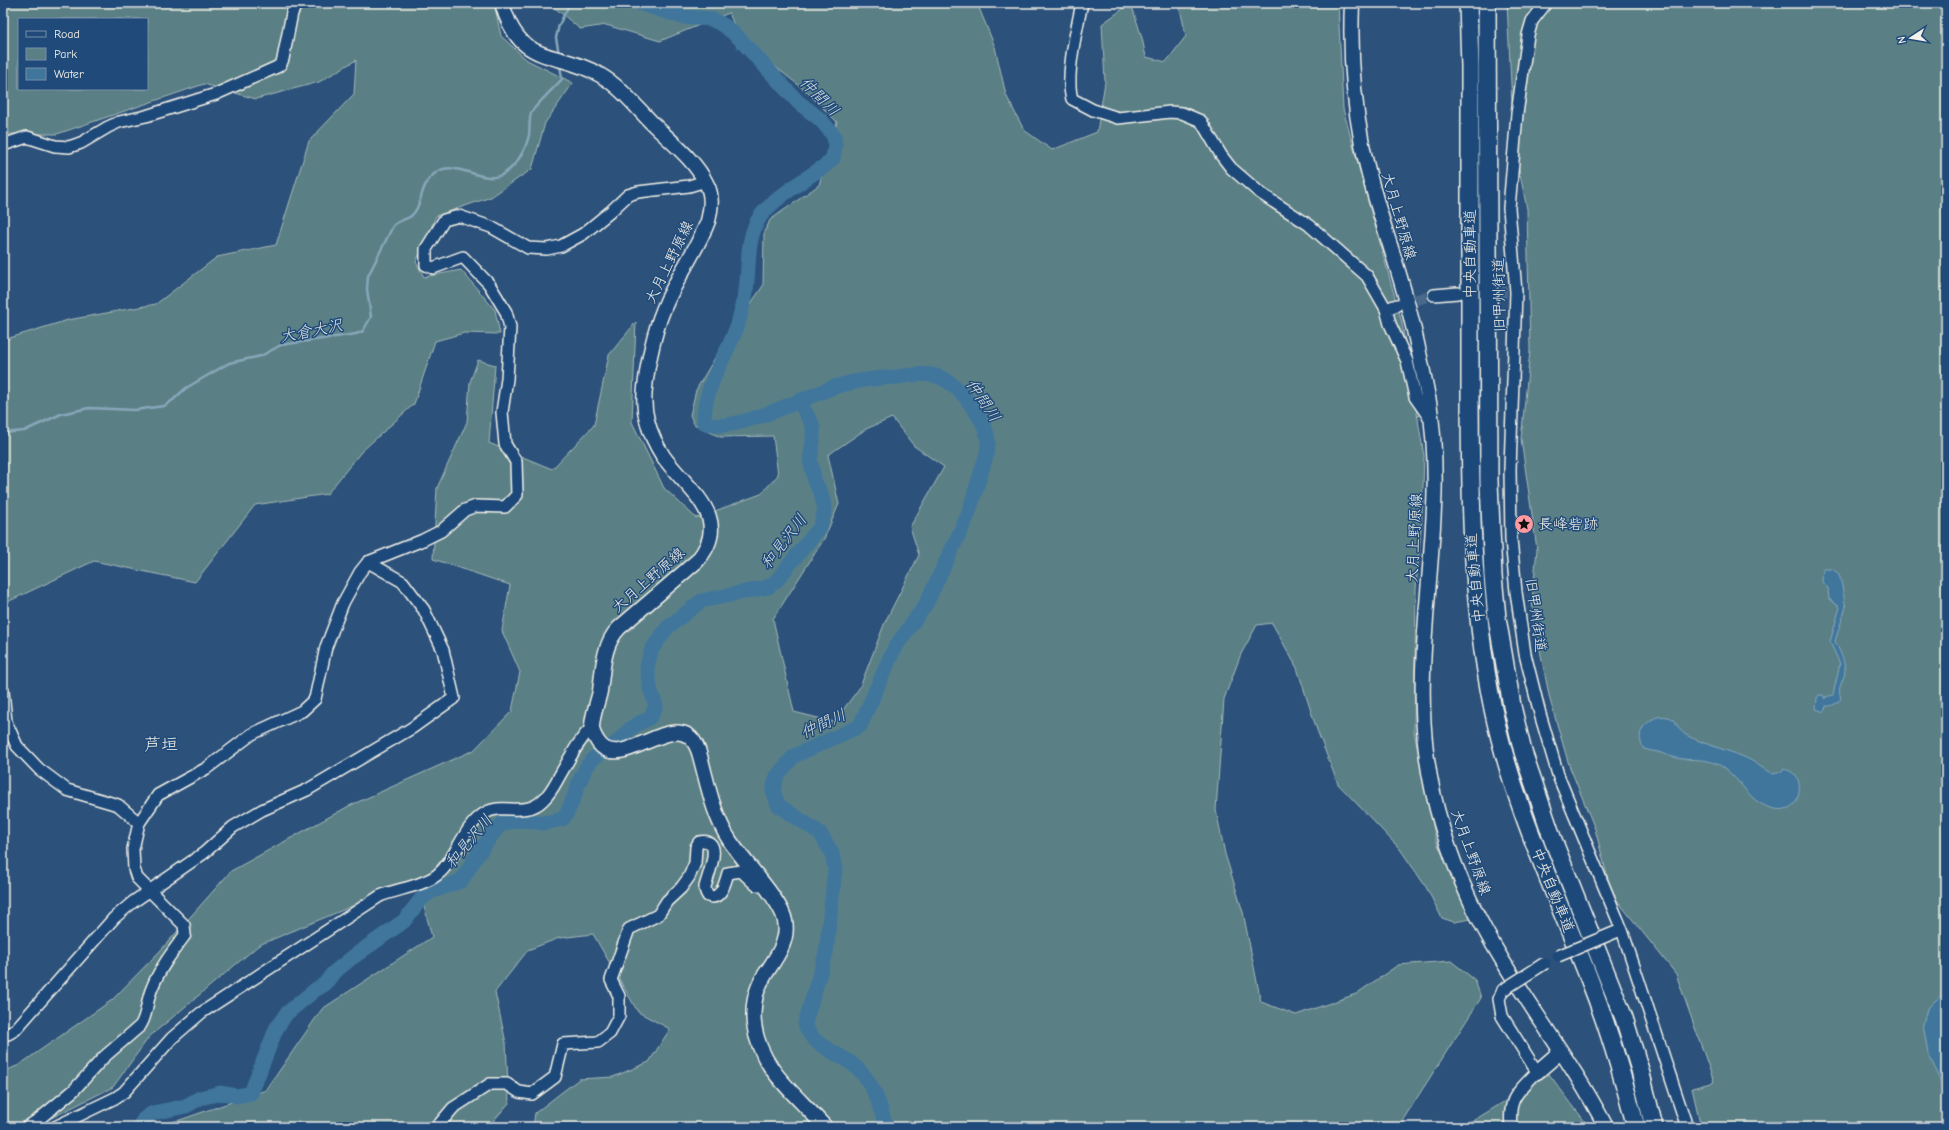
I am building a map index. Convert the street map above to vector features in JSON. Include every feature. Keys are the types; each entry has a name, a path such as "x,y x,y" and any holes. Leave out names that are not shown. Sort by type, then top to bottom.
{"highway":[{"name":"中央自動車道","path":"1468,3 1470,67 1470,492 1474,580 1484,660 1500,740 1519,803 1607,1027 1623,1077 1636,1127"},
{"name":"中央自動車道","path":"1487,3 1489,482 1491,548 1497,618 1512,706 1523,752 1553,840 1624,1018 1640,1070 1654,1127"}],"main road":[{"name":"大月上野原線","path":"502,3 512,28 525,46 544,56 583,68 608,80 689,160 706,181 711,196 708,221 671,292 653,338 644,393 646,419 653,439 664,457 704,504 710,518 709,537 703,552 697,561 619,628 610,639 606,650 593,730"},
{"name":"大月上野原線","path":"1352,3 1351,53 1354,86 1363,147 1380,219 1408,308 1422,362 1431,420 1434,474 1422,694 1426,751 1431,783 1452,858 1470,900 1490,938 1606,1127"},
{"path":"593,730 601,746 605,749 618,752 627,750 665,733 676,733 688,737 695,744 700,754 710,794 723,829 783,913 786,922 781,949 761,979 754,997 753,1015 758,1044 775,1074 825,1127"},
{"path":"1537,1072 1560,1052"}],"street":[{"path":"3,145 28,137 55,146 69,147 81,143 119,122 146,116 216,94 277,67 281,64 283,59 292,13 297,3"},
{"path":"1082,3 1072,64 1070,93 1072,100 1092,110 1118,118 1170,112 1182,113 1202,122 1221,155 1231,168 1260,193 1309,225 1355,264 1367,276 1391,307 1390,324 1407,361 1415,397 1431,420"},
{"name":"旧甲州街道","path":"1546,3 1532,21 1528,35 1517,114 1509,208 1512,292 1510,469 1511,539 1516,592 1525,654 1540,714 1559,778 1619,931 1687,1127"},
{"path":"26,1127 45,1114 73,1091 104,1057 134,1032 144,1020 151,989 186,930 180,919 137,878 134,869 133,849 139,823 158,795 207,768 252,734 302,711 315,699 326,647 343,604 360,572 368,562 423,540 441,531 465,510 476,506 505,507 517,495 516,462 505,444 502,412 507,379 510,327 506,312 489,284 463,257 433,268 426,265 426,249 444,220 459,216 491,227 528,248 547,249 561,246 582,234 610,212 628,195 638,192 688,186 706,181"},
{"path":"1434,295 1458,293"},
{"path":"3,1034 8,1034 15,1030 114,918 149,891 204,853 233,827 262,810 307,790 412,728 454,698 443,650 424,610 403,582 368,562"},
{"path":"3,691 6,722 17,746 39,769 67,790 118,805 139,823"},
{"path":"55,1127 115,1098 124,1092 148,1062 186,1024 240,987 380,896 393,890 423,882 438,874 471,827 485,813 498,809 521,811 531,808 542,801 552,789 582,738 593,730"},
{"path":"437,1127 453,1108 490,1084 508,1084 519,1092 532,1094 555,1077 563,1044 598,1042 610,1032 619,1016 619,996 611,980 629,929 658,916 667,901 681,888 689,877 695,863 696,846 699,842 706,842 711,845 713,851 714,858 705,888 708,896 711,898 717,896 722,890 728,873 741,871 756,885 763,885"},
{"path":"1511,1127 1511,1103 1514,1097 1537,1072 1502,1016 1499,999 1503,990 1558,956 1619,931"}],"green space":[{"path":"3,3 494,3 501,36 527,60 573,83 545,123 532,169 491,197 436,216 416,262 424,277 461,270 495,310 500,334 464,333 435,341 414,404 361,452 327,494 255,505 195,582 94,561 3,604 3,340 68,320 156,304 217,257 276,245 309,141 354,94 356,60 319,82 256,99 204,84 57,134 3,134"},
{"path":"549,3 977,3 995,47 1006,95 1024,130 1052,150 1097,132 1105,82 1102,24 1131,3 1142,38 1146,57 1166,62 1186,36 1180,3 1338,3 1343,109 1402,323 1424,456 1422,515 1416,589 1414,731 1436,840 1471,919 1454,922 1442,918 1426,887 1400,849 1338,784 1317,730 1297,668 1272,623 1257,625 1241,654 1224,699 1216,810 1225,854 1243,912 1261,1002 1296,1015 1356,994 1398,965 1451,961 1475,980 1481,998 1404,1118 1401,1127 533,1127 535,1113 579,1079 613,1077 649,1062 670,1029 638,1012 593,934 559,938 528,950 495,992 506,1043 509,1103 488,1127 146,1127 180,1120 266,1090 322,1009 432,937 417,879 259,945 149,1037 113,1087 33,1127 3,1127 3,1072 19,1065 112,1000 160,951 231,871 349,806 474,750 512,711 520,672 502,631 510,585 433,559 437,488 467,422 470,382 478,360 495,365 489,443 552,469 594,425 609,355 636,322 632,422 664,488 696,518 761,494 778,475 773,436 720,437 694,424 690,415 696,390 726,339 763,286 764,234 770,220 819,185 837,122 806,91 740,39 729,13 660,41 606,25 580,29","holes":["892,418 914,446 944,467 910,527 919,555 885,622 860,687 834,722 794,712 773,619 824,539 839,504 828,455 866,429"]},
{"path":"1507,3 1946,3 1946,1127 1701,1127 1692,1088 1714,1082 1676,974 1612,894 1595,829 1569,765 1550,700 1535,625 1532,601 1537,549 1521,439 1530,351 1527,209 1514,145"},
{"path":"1549,1074 1589,1127 1456,1127 1476,1119"}],"water":[{"path":"1823,569 1832,569 1838,573 1846,607 1835,641 1842,655 1845,667 1839,691 1841,698 1838,702 1830,706 1826,706 1824,712 1816,709 1817,698 1819,695 1823,695 1825,699 1825,697 1833,695 1840,664 1830,642 1840,607 1829,599 1828,588 1822,582"},
{"path":"1657,717 1669,717 1673,719 1682,732 1686,735 1700,742 1737,754 1773,774 1781,772 1783,769 1792,772 1799,782 1799,791 1795,803 1784,809 1771,808 1753,798 1733,776 1717,764 1704,760 1679,759 1659,752 1644,749 1641,744 1640,734 1648,722"},
{"path":"1946,990 1946,1103 1938,1074 1928,1054 1923,1024 1927,1009"}],"waterway":[{"name":"大倉大沢","path":"559,54 556,38 559,25 570,3"},
{"name":"仲間川","path":"639,3 683,17 711,19 725,26 738,37 798,102 821,120 834,136 835,145 833,158 826,165 779,198 763,213 758,220 749,248 745,297 740,317 707,396 704,422 716,425 732,424 771,412 841,385 855,382 926,375 942,378 950,382 966,398 984,426 988,438 987,453 968,515 926,604 894,649 860,726 794,756 777,776 773,790 778,805 820,833 832,853 835,870 826,953 805,1023 808,1032 821,1045 845,1059 865,1076 882,1111 886,1127"},
{"name":"大倉大沢","path":"3,433 24,431 61,414 89,408 135,410 164,406 186,388 229,363 261,356 281,345 356,334 363,331 371,317 367,289 368,276 393,226 397,222 411,216 415,212 423,190 429,179 442,169 451,168 488,177 497,177 509,170 517,161 526,146 529,135 531,113 562,79 560,65"},
{"name":"和見沢川","path":"139,1127 144,1119 153,1113 186,1106 200,1098 221,1093 237,1096 251,1093 276,1029 286,1014 315,990 325,984 333,973 353,957 404,921 421,899 430,892 461,881 478,854 494,832 503,823 521,820 544,823 563,819 571,805 582,775 591,761 618,741 632,728 649,718 653,712 656,706 650,688 647,666 652,649 667,628 701,601 768,587 776,581 820,527 825,510 821,493 815,482 810,460 813,441 813,426 799,401"}],"tunnel":[{"path":"1483,292 1507,292"},
{"path":"1400,304 1434,295"}],"place":[{"name":"長峰砦跡","path":"1524,524"}],"district":[{"name":"芦垣","path":"161,744"}]}
